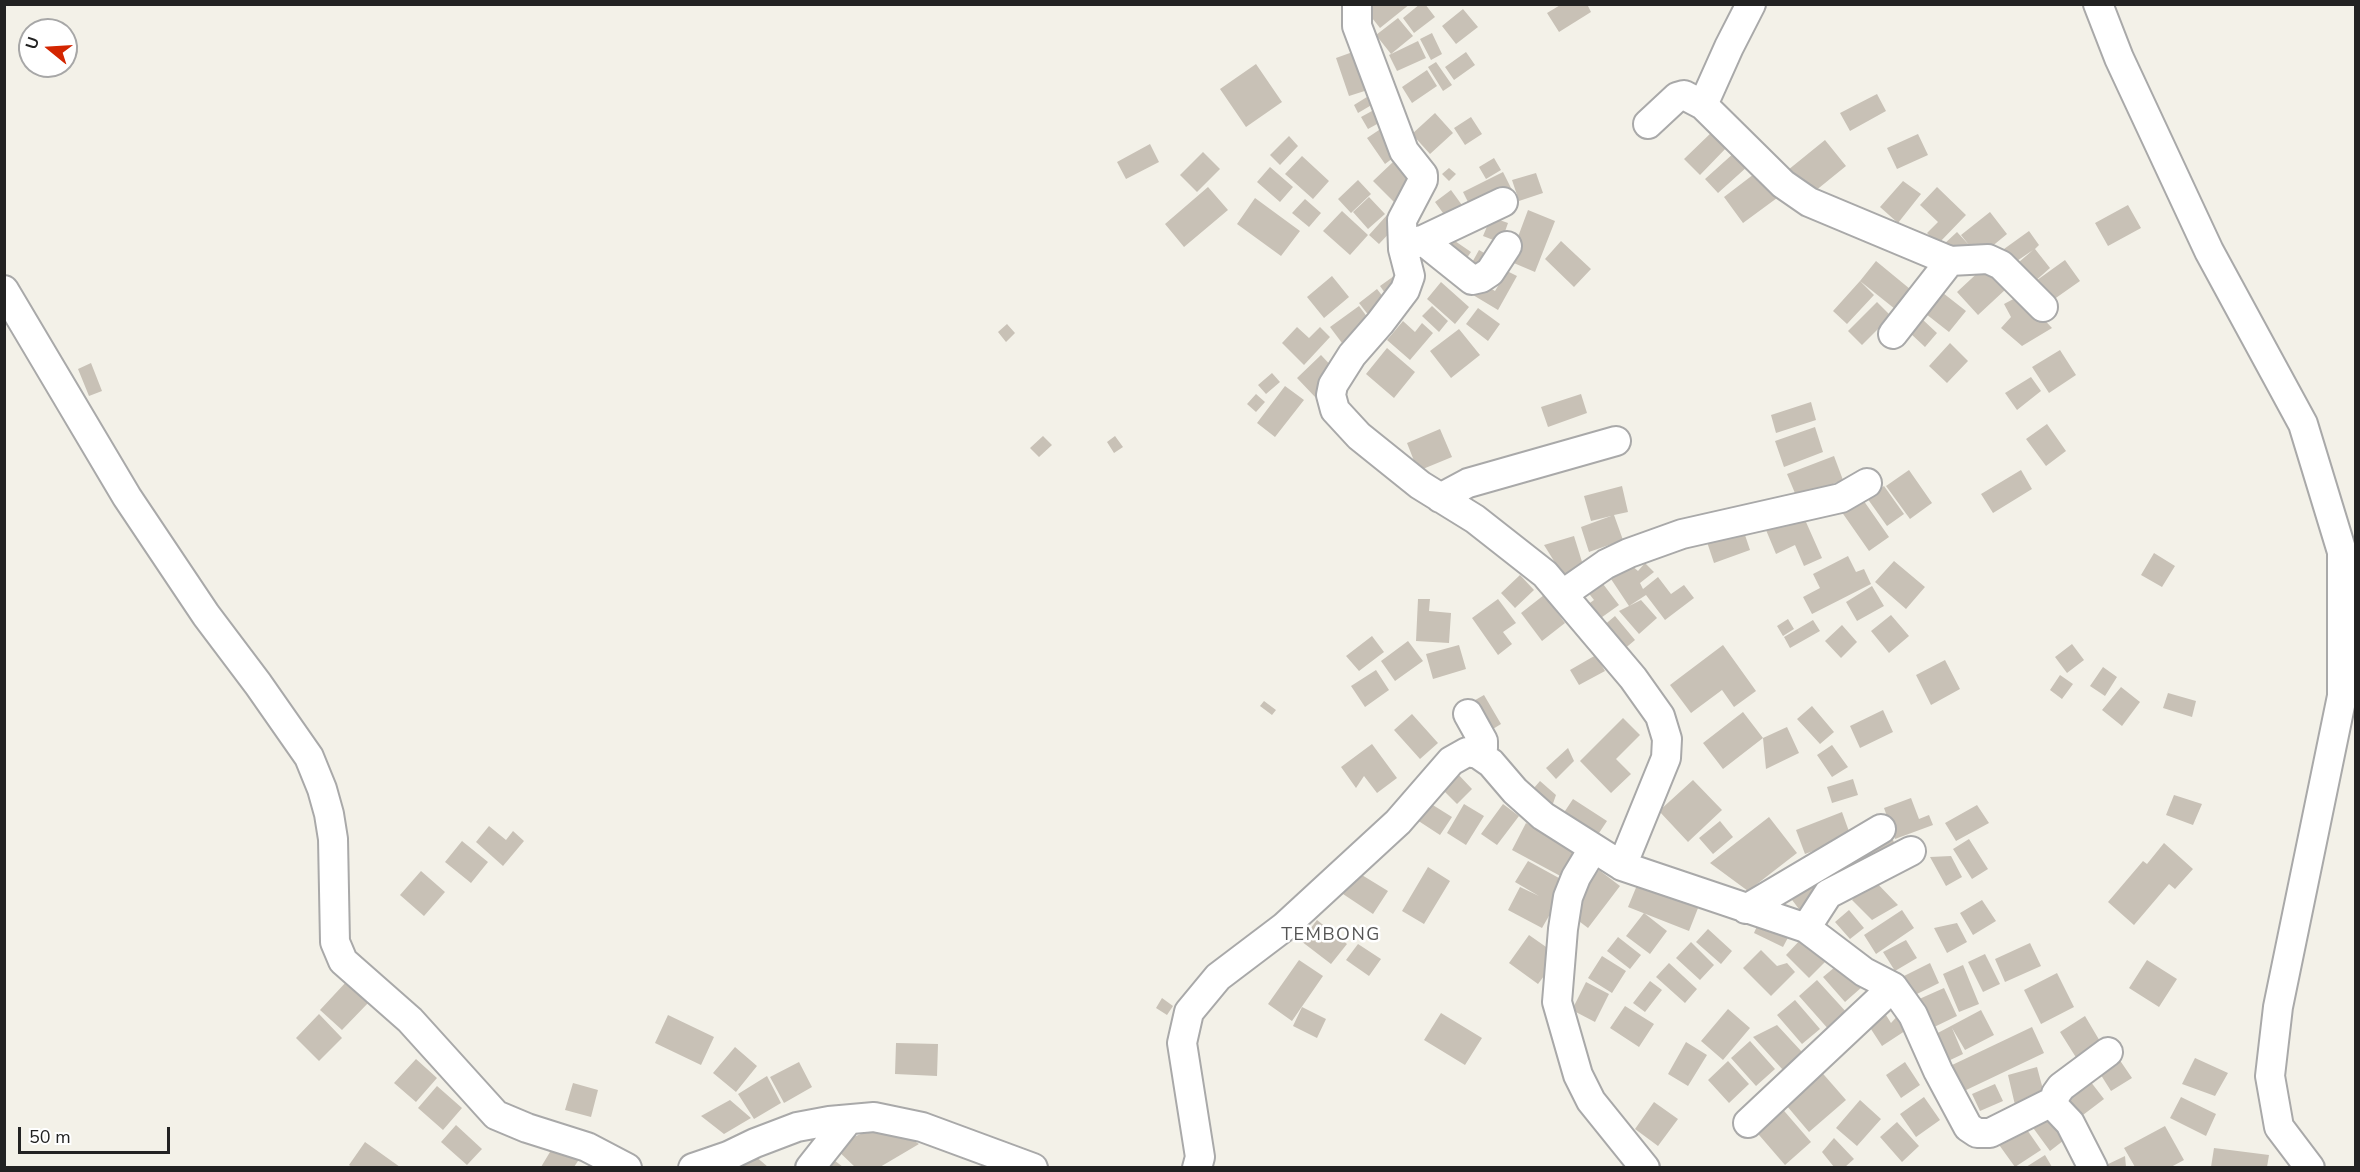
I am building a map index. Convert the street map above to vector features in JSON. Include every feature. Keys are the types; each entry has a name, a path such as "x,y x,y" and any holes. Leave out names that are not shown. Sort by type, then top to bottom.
{"street":[{"path":"1703,105 1729,46 1751,4"},
{"path":"2098,4 2119,57 2209,251 2303,424 2342,552 2342,696 2278,1007 2270,1076 2279,1127 2310,1167"},
{"path":"1353,6 1357,26 1404,151 1423,176 1422,184 1402,220 1413,245 1410,276 1404,290 1380,323 1352,355 1333,384 1331,395 1335,410 1359,436 1420,485 1475,519 1545,574 1647,696 1660,716 1667,739 1666,758 1622,866"},
{"path":"1648,124 1677,97 1684,95 1703,105 1783,184 1809,202 1950,261 1988,259 2001,265 2043,307"},
{"path":"1413,245 1503,202"},
{"path":"1413,245 1472,280 1491,272 1507,246"},
{"path":"1893,334 1950,261"},
{"path":"4,290 127,496 206,615 309,757 329,814 333,839 335,942 343,961 410,1020 496,1115 527,1128 587,1147 627,1167"},
{"path":"1440,498 1468,483 1616,441"},
{"path":"1563,594 1606,564 1629,553 1682,534 1841,498 1867,483"},
{"path":"1468,714 1483,741 1478,754"},
{"path":"1197,1167 1200,1157 1182,1043 1189,1012 1218,977 1284,927 1398,822 1451,761 1467,752 1478,754 1491,764 1515,791 1543,816 1622,866 1806,928 1864,972 1893,987 1913,1015 1968,1127 1977,1134 1990,1133 2048,1104 2053,1105 2070,1123 2093,1167"},
{"path":"1746,909 1881,829"},
{"path":"1593,849 1576,877 1568,897 1557,1002 1578,1075 1587,1092 1645,1167"},
{"path":"1806,928 1828,894 1911,851"},
{"path":"1748,1123 1893,987"},
{"path":"2053,1105 2061,1087 2108,1052"},
{"path":"693,1167 728,1156 797,1127 829,1121 874,1117 922,1127 1033,1167"},
{"path":"810,1167 848,1120"}],"building":[{"path":"1361,4 1410,4 1380,28"},
{"path":"1420,4 1425,4 1435,17 1414,33 1403,18"},
{"path":"1562,4 1587,4 1591,12 1559,32 1547,13"},
{"path":"1463,9 1478,27 1456,44 1442,26"},
{"path":"1398,18 1413,36 1391,54 1376,35"},
{"path":"1432,33 1442,54 1431,60 1420,39"},
{"path":"1418,41 1426,58 1397,71 1389,55"},
{"path":"1361,49 1374,88 1349,96 1336,58"},
{"path":"1466,52 1475,65 1454,80 1445,67"},
{"path":"1436,62 1452,85 1443,91 1428,67"},
{"path":"1256,64 1282,102 1246,127 1220,89"},
{"path":"1427,70 1437,86 1412,103 1402,87"},
{"path":"1375,92 1380,100 1358,113 1354,105"},
{"path":"1877,94 1886,111 1850,131 1840,113"},
{"path":"1381,106 1388,118 1368,129 1361,117"},
{"path":"1435,113 1453,133 1430,154 1412,134"},
{"path":"1471,117 1482,134 1465,145 1454,128"},
{"path":"1385,126 1401,152 1385,164 1367,138"},
{"path":"1714,130 1729,145 1700,175 1684,159"},
{"path":"1918,134 1928,155 1897,169 1887,148"},
{"path":"1289,136 1298,146 1280,165 1270,155"},
{"path":"1825,140 1846,166 1809,196 1788,170"},
{"path":"1150,144 1159,162 1126,179 1117,162"},
{"path":"1203,152 1220,169 1197,192 1180,175"},
{"path":"1735,152 1748,166 1718,193 1705,179"},
{"path":"1302,156 1329,181 1313,199 1285,174"},
{"path":"1494,158 1501,170 1486,179 1479,167"},
{"path":"1393,162 1417,187 1398,206 1373,181"},
{"path":"1270,167 1293,187 1280,202 1257,182"},
{"path":"1449,168 1456,174 1449,181 1442,174"},
{"path":"1758,171 1777,198 1743,223 1724,197"},
{"path":"1503,172 1513,192 1473,212 1463,192"},
{"path":"1536,173 1543,193 1519,201 1512,180"},
{"path":"1358,180 1371,194 1351,213 1338,199"},
{"path":"1903,181 1921,194 1898,223 1880,207"},
{"path":"1208,187 1228,210 1184,247 1165,224"},
{"path":"1937,187 1966,215 1938,244 1927,233 1938,222 1920,205"},
{"path":"1451,190 1467,212 1451,224 1435,202"},
{"path":"1369,197 1385,214 1368,229 1353,212"},
{"path":"1255,198 1300,231 1281,256 1237,224"},
{"path":"1305,199 1321,213 1309,227 1292,213"},
{"path":"2128,205 2141,228 2108,246 2095,223"},
{"path":"1528,210 1555,221 1535,272 1509,261"},
{"path":"1342,211 1368,235 1350,255 1323,231"},
{"path":"1990,212 2007,234 1979,257 1943,245 1957,232 1969,245 1961,235"},
{"path":"1387,215 1397,225 1379,244 1369,235"},
{"path":"1491,217 1508,223 1501,243 1483,236"},
{"path":"2029,231 2039,245 2035,249 2050,268 2033,283 2065,260 2080,281 2043,307 2012,268 2033,250 2014,263 2004,249"},
{"path":"1452,239 1471,252 1462,265 1443,252"},
{"path":"1561,241 1591,269 1574,287 1545,259"},
{"path":"1479,250 1486,254 1476,272 1469,268"},
{"path":"1876,261 1910,289 1895,309 1860,281"},
{"path":"1985,266 2006,289 1978,315 1957,292"},
{"path":"1401,271 1387,296 1380,286"},
{"path":"1507,271 1517,276 1498,310 1473,295 1480,282 1495,291"},
{"path":"1332,276 1349,297 1324,318 1307,297"},
{"path":"1860,281 1874,295 1847,324 1833,311"},
{"path":"1441,282 1469,307 1455,324 1427,299"},
{"path":"1377,289 1391,307 1373,321 1359,303"},
{"path":"1943,293 1966,311 1949,332 1926,314"},
{"path":"2021,295 2052,328 2022,346 2001,328 2011,317 2004,304"},
{"path":"1877,302 1891,316 1862,345 1848,331"},
{"path":"1359,306 1371,322 1342,343 1330,327"},
{"path":"1432,306 1448,321 1439,332 1422,316"},
{"path":"1478,308 1500,324 1488,341 1466,324"},
{"path":"1922,319 1937,333 1925,347 1910,333"},
{"path":"1403,321 1415,332 1422,323 1433,333 1410,360 1387,340"},
{"path":"1007,324 1015,333 1006,342 998,332"},
{"path":"1297,327 1309,338 1320,327 1330,337 1304,365 1282,343"},
{"path":"1459,329 1480,355 1451,378 1430,351"},
{"path":"1950,343 1968,361 1947,383 1929,366"},
{"path":"1387,348 1415,372 1394,398 1366,374"},
{"path":"2060,350 2076,375 2049,393 2032,367"},
{"path":"1321,355 1336,371 1327,388 1316,398 1297,378"},
{"path":"91,363 102,391 89,396 78,369"},
{"path":"1272,373 1280,382 1266,394 1258,385"},
{"path":"2031,377 2041,391 2017,410 2005,393"},
{"path":"1285,386 1304,400 1275,437 1257,423"},
{"path":"1256,394 1265,402 1256,412 1247,404"},
{"path":"1581,394 1587,413 1548,427 1541,407"},
{"path":"1811,402 1816,420 1776,433 1771,415"},
{"path":"2047,424 2066,451 2046,466 2026,439"},
{"path":"1815,427 1823,452 1784,467 1775,441"},
{"path":"1440,429 1452,457 1418,471 1407,443"},
{"path":"1043,436 1052,445 1039,457 1030,448"},
{"path":"1115,436 1123,447 1114,453 1107,442"},
{"path":"1834,456 1843,480 1797,498 1787,474"},
{"path":"1909,470 1932,503 1910,519 1886,486"},
{"path":"2021,470 2032,489 1993,513 1981,494"},
{"path":"1622,486 1628,512 1614,515 1623,540 1589,552 1581,527 1611,516 1591,521 1584,496"},
{"path":"1884,486 1904,514 1887,526 1867,498"},
{"path":"1859,494 1889,537 1869,551 1839,508"},
{"path":"1802,513 1822,558 1804,566 1795,545 1776,554 1766,530"},
{"path":"1741,523 1750,550 1714,563 1705,536"},
{"path":"1574,536 1583,565 1564,577 1544,545"},
{"path":"2154,553 2175,566 2162,587 2141,575"},
{"path":"1848,556 1856,572 1864,569 1871,584 1812,614 1803,597 1820,588 1813,574"},
{"path":"1894,561 1925,587 1906,609 1875,582"},
{"path":"1645,563 1654,572 1640,583 1643,589 1658,577 1671,594 1684,585 1694,598 1665,620 1646,595 1629,606 1611,579 1631,565 1638,571"},
{"path":"1520,575 1534,590 1515,608 1501,593"},
{"path":"1597,576 1619,605 1598,620 1587,605 1594,600 1583,586"},
{"path":"1872,586 1884,606 1857,621 1846,602"},
{"path":"1544,595 1565,623 1542,641 1521,613"},
{"path":"1418,599 1430,599 1429,611 1451,613 1449,643 1416,641"},
{"path":"1498,599 1516,623 1503,632 1512,644 1498,655 1472,618"},
{"path":"1641,600 1657,618 1639,634 1619,611"},
{"path":"1891,615 1909,636 1889,653 1871,631"},
{"path":"1615,616 1635,640 1622,651 1602,627"},
{"path":"1788,619 1794,629 1783,636 1777,626"},
{"path":"1813,620 1820,631 1790,648 1784,637"},
{"path":"1842,625 1857,642 1841,658 1825,641"},
{"path":"1372,636 1384,652 1359,671 1346,656"},
{"path":"1408,641 1423,661 1395,681 1381,661"},
{"path":"2072,644 2084,660 2067,673 2055,657"},
{"path":"1459,645 1466,669 1433,679 1426,654"},
{"path":"1723,645 1756,691 1734,707 1722,690 1691,713 1670,685"},
{"path":"1596,655 1605,671 1579,685 1570,670"},
{"path":"1945,660 1960,689 1931,705 1916,675"},
{"path":"2103,667 2117,677 2105,696 2090,686"},
{"path":"1376,670 1389,690 1365,707 1351,686"},
{"path":"2060,675 2073,684 2062,699 2050,690"},
{"path":"2121,687 2140,702 2122,726 2102,710"},
{"path":"2168,693 2196,701 2192,717 2163,708"},
{"path":"1484,695 1501,724 1488,732 1470,703"},
{"path":"1264,701 1276,710 1272,715 1260,706"},
{"path":"1812,706 1834,732 1820,744 1797,719"},
{"path":"1883,710 1893,732 1860,748 1850,726"},
{"path":"1743,712 1763,738 1723,769 1703,743"},
{"path":"1412,714 1438,743 1420,759 1394,730"},
{"path":"1623,718 1640,735 1616,759 1631,774 1611,793 1580,761"},
{"path":"1787,727 1799,753 1766,769 1763,738"},
{"path":"1372,744 1397,778 1377,793 1364,776 1356,788 1341,767"},
{"path":"1832,745 1848,767 1832,777 1817,755"},
{"path":"1568,748 1574,761 1556,779 1546,768"},
{"path":"1455,771 1472,789 1457,804 1440,787"},
{"path":"1853,779 1858,795 1832,803 1827,787"},
{"path":"1693,780 1722,810 1688,842 1659,811"},
{"path":"1540,781 1556,795 1549,815 1527,796"},
{"path":"2174,795 2202,804 2193,825 2166,815"},
{"path":"1911,798 1919,819 1929,815 1933,825 1895,839 1884,808"},
{"path":"1573,799 1607,821 1595,839 1561,817"},
{"path":"1428,802 1452,817 1440,835 1417,820"},
{"path":"1464,804 1484,816 1466,845 1447,833"},
{"path":"1503,804 1519,816 1497,845 1481,834"},
{"path":"1977,805 1989,823 1956,841 1945,823"},
{"path":"1842,812 1851,837 1805,854 1796,830"},
{"path":"1769,817 1797,853 1748,891 1710,863"},
{"path":"1720,821 1733,837 1713,854 1699,838"},
{"path":"1526,823 1581,854 1566,879 1512,850"},
{"path":"489,826 506,840 513,831 524,841 503,866 476,842"},
{"path":"1889,831 1897,849 1867,862 1859,844"},
{"path":"1969,839 1988,869 1972,879 1953,849"},
{"path":"462,841 488,862 471,883 445,862"},
{"path":"2164,843 2193,869 2175,889 2169,884 2134,925 2108,902 2143,861 2147,864"},
{"path":"1852,849 1863,871 1802,913 1786,892"},
{"path":"1951,856 1962,877 1946,886 1930,857"},
{"path":"1528,861 1568,883 1542,928 1508,910 1520,887 1539,896 1515,882"},
{"path":"1428,867 1450,881 1424,924 1402,911"},
{"path":"1599,870 1620,886 1588,928 1567,912"},
{"path":"421,871 445,892 424,916 400,895"},
{"path":"1357,872 1388,891 1373,914 1343,894"},
{"path":"1640,878 1700,903 1689,931 1628,907"},
{"path":"1872,878 1898,905 1872,920 1852,900"},
{"path":"1982,900 1996,921 1973,935 1960,913"},
{"path":"1849,910 1864,928 1850,939 1835,922"},
{"path":"1902,910 1914,928 1876,954 1864,935"},
{"path":"1644,913 1667,931 1650,954 1626,936"},
{"path":"1762,915 1792,930 1783,947 1754,933"},
{"path":"1317,920 1347,944 1331,964 1301,941"},
{"path":"1957,923 1967,942 1947,953 1934,928"},
{"path":"1708,929 1732,951 1721,964 1696,942"},
{"path":"1529,935 1559,956 1538,984 1509,963"},
{"path":"1618,937 1641,955 1630,969 1607,951"},
{"path":"1802,938 1825,962 1809,978 1786,955"},
{"path":"1906,940 1917,958 1895,971 1883,952"},
{"path":"1691,942 1714,965 1700,980 1676,958"},
{"path":"2030,943 2041,966 2005,982 1995,959"},
{"path":"1358,944 1381,959 1369,976 1346,960"},
{"path":"1761,950 1777,966 1787,963 1795,972 1771,996 1743,968"},
{"path":"1985,954 2000,984 1983,992 1968,962"},
{"path":"1602,956 1626,971 1612,993 1588,978"},
{"path":"1299,960 1323,976 1292,1021 1268,1004"},
{"path":"2147,960 2177,979 2159,1007 2129,988"},
{"path":"1841,962 1862,987 1845,1002 1823,977"},
{"path":"1669,963 1697,989 1685,1003 1656,977"},
{"path":"1930,963 1939,983 1911,997 1902,977"},
{"path":"1963,965 1979,1004 1959,1012 1943,974"},
{"path":"2057,973 2074,1007 2041,1024 2024,990"},
{"path":"1817,980 1848,1014 1830,1031 1799,996"},
{"path":"347,981 369,1002 342,1030 320,1010"},
{"path":"1650,981 1662,990 1645,1012 1633,1003"},
{"path":"1586,982 1609,994 1595,1022 1572,1010"},
{"path":"1944,988 1957,1016 1930,1029 1917,1000"},
{"path":"1162,998 1173,1006 1167,1015 1156,1008"},
{"path":"1795,1000 1820,1029 1802,1044 1777,1015"},
{"path":"1625,1006 1654,1024 1639,1047 1610,1028"},
{"path":"1302,1007 1326,1019 1317,1038 1293,1026"},
{"path":"1728,1009 1750,1028 1723,1060 1701,1041"},
{"path":"1981,1010 1994,1035 1965,1050 1952,1028 1963,1054 1946,1062 1934,1035"},
{"path":"1884,1012 1891,1023 1901,1012 1911,1027 1882,1046 1867,1023"},
{"path":"1441,1013 1482,1038 1465,1065 1424,1040"},
{"path":"319,1014 342,1038 319,1061 296,1038"},
{"path":"668,1015 714,1037 701,1065 655,1043"},
{"path":"2085,1016 2101,1043 2077,1059 2060,1032"},
{"path":"1777,1025 1802,1052 1783,1070 1753,1037"},
{"path":"2032,1027 2044,1053 1962,1092 1950,1066"},
{"path":"1750,1041 1775,1069 1756,1086 1731,1058"},
{"path":"1686,1042 1707,1055 1688,1086 1668,1074"},
{"path":"896,1043 938,1044 937,1076 895,1074"},
{"path":"735,1047 757,1066 736,1092 713,1073"},
{"path":"2195,1058 2228,1073 2215,1096 2182,1084"},
{"path":"416,1059 437,1078 416,1102 394,1083"},
{"path":"2119,1059 2132,1078 2111,1091 2099,1072"},
{"path":"1728,1061 1749,1084 1729,1103 1708,1080"},
{"path":"799,1062 812,1087 784,1103 770,1077"},
{"path":"1905,1062 1920,1085 1901,1098 1886,1075"},
{"path":"2037,1067 2045,1097 2015,1105 2008,1075"},
{"path":"1818,1068 1846,1100 1809,1132 1781,1099"},
{"path":"767,1076 781,1103 754,1119 738,1094"},
{"path":"2087,1077 2104,1099 2079,1118 2062,1095"},
{"path":"573,1083 598,1090 591,1117 565,1110"},
{"path":"1995,1084 2003,1101 1980,1111 1972,1094"},
{"path":"437,1086 462,1108 443,1130 418,1108"},
{"path":"1924,1097 1940,1120 1916,1137 1900,1114"},
{"path":"2181,1097 2216,1114 2206,1136 2170,1118"},
{"path":"730,1100 751,1118 724,1134 701,1116"},
{"path":"1860,1100 1881,1119 1857,1146 1836,1128"},
{"path":"1654,1102 1678,1119 1658,1146 1635,1129"},
{"path":"1779,1105 1811,1142 1785,1165 1753,1128"},
{"path":"2048,1112 2068,1137 2050,1151 2031,1125"},
{"path":"1897,1122 1919,1146 1902,1162 1880,1137"},
{"path":"886,1123 919,1144 880,1167 855,1167 833,1146"},
{"path":"2023,1124 2041,1150 2015,1167 1997,1142"},
{"path":"456,1125 482,1149 467,1165 441,1142"},
{"path":"2165,1126 2184,1160 2171,1167 2135,1167 2124,1148"},
{"path":"1834,1138 1854,1159 1845,1167 1834,1167 1822,1152"},
{"path":"365,1142 400,1167 352,1167 349,1165"},
{"path":"556,1142 582,1155 574,1167 541,1167"},
{"path":"2214,1148 2269,1155 2267,1167 2211,1167"},
{"path":"826,1154 843,1167 816,1167"},
{"path":"754,1155 768,1167 743,1167"},
{"path":"2045,1155 2052,1167 2026,1167"},
{"path":"2125,1156 2126,1167 2102,1167"}],"district":[{"name":"TEMBONG","path":"1331,936"}]}
